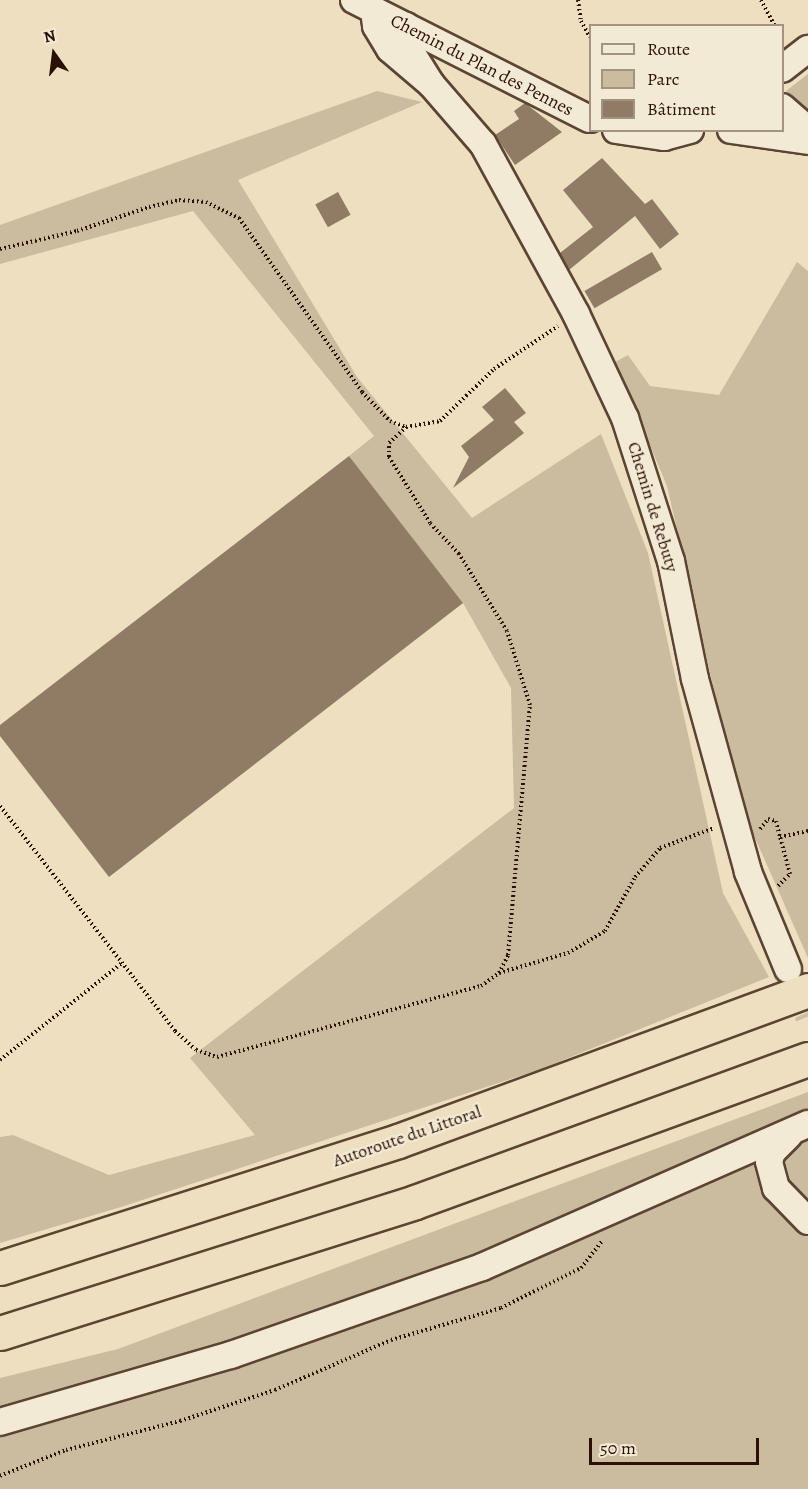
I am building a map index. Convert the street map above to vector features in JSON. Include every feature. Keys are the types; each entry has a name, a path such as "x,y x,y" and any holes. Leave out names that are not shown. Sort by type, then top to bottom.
{"highway":[{"name":"Autoroute du Littoral","path":"0,1268 398,1141 798,979"},
{"path":"0,1333 415,1202 808,1059"}],"street":[{"name":"Chemin du Plan des Pennes","path":"364,5 589,118"},
{"name":"Chemin de Rebuty","path":"364,5 390,49 431,84 483,144 576,314 626,418 671,561 695,679 738,834 758,894 798,979"},
{"name":"Chemin de Rebuty","path":"406,26 412,53 431,84"},
{"path":"784,68 808,49"},
{"path":"784,108 808,130"},
{"path":"630,132 664,137 683,132"},
{"path":"744,132 808,141"},
{"path":"800,1128 772,1152 769,1162 776,1188 808,1221"},
{"path":"0,1422 231,1355 482,1268 800,1128"}],"path":[{"path":"578,0 581,21 589,34"},
{"path":"761,0 774,24"},
{"path":"0,249 77,231 149,207 178,200 206,202 239,218 362,392 390,421 406,427 440,421 494,369 576,314"},
{"path":"406,427 389,443 389,457 430,523 459,554 507,631 530,705 508,955 499,973"},
{"path":"0,806 175,1031 196,1050 217,1058 482,986 499,973 568,953 605,931 635,877 660,848 689,840 704,830 738,834 768,819 776,821 790,874 788,880 758,894"},
{"path":"780,837 808,831"},
{"path":"0,1060 122,963"},
{"path":"0,1476 66,1449 180,1421 275,1390 391,1340 501,1308 581,1268 608,1234"}],"green space":[{"path":"808,74 808,112 786,91"},
{"path":"377,91 422,102 238,180 357,377 472,518 601,434 648,553 723,893 769,977 541,1069 121,1207 0,1243 0,1137 13,1135 109,1175 255,1135 190,1058 514,808 511,688 463,603 349,456 374,436 193,211 0,264 0,225"},
{"path":"797,262 808,271 808,958 740,804 667,486 615,362 628,355 650,386 719,395"},
{"path":"808,1092 808,1489 0,1489 0,1378 118,1349"}],"building":[{"path":"525,103 562,132 515,165 495,135 519,119 514,111"},
{"path":"602,158 645,204 652,199 679,234 660,249 635,216 569,270 560,253 593,227 563,190"},
{"path":"338,192 351,215 328,227 315,205"},
{"path":"652,252 662,269 594,308 584,291"},
{"path":"505,388 526,413 514,422 524,433 453,488 469,457 461,446 494,420 482,407"},
{"path":"349,456 463,603 109,877 0,736 0,725"}],"tunnel":[{"path":"791,977 808,1016"}]}
